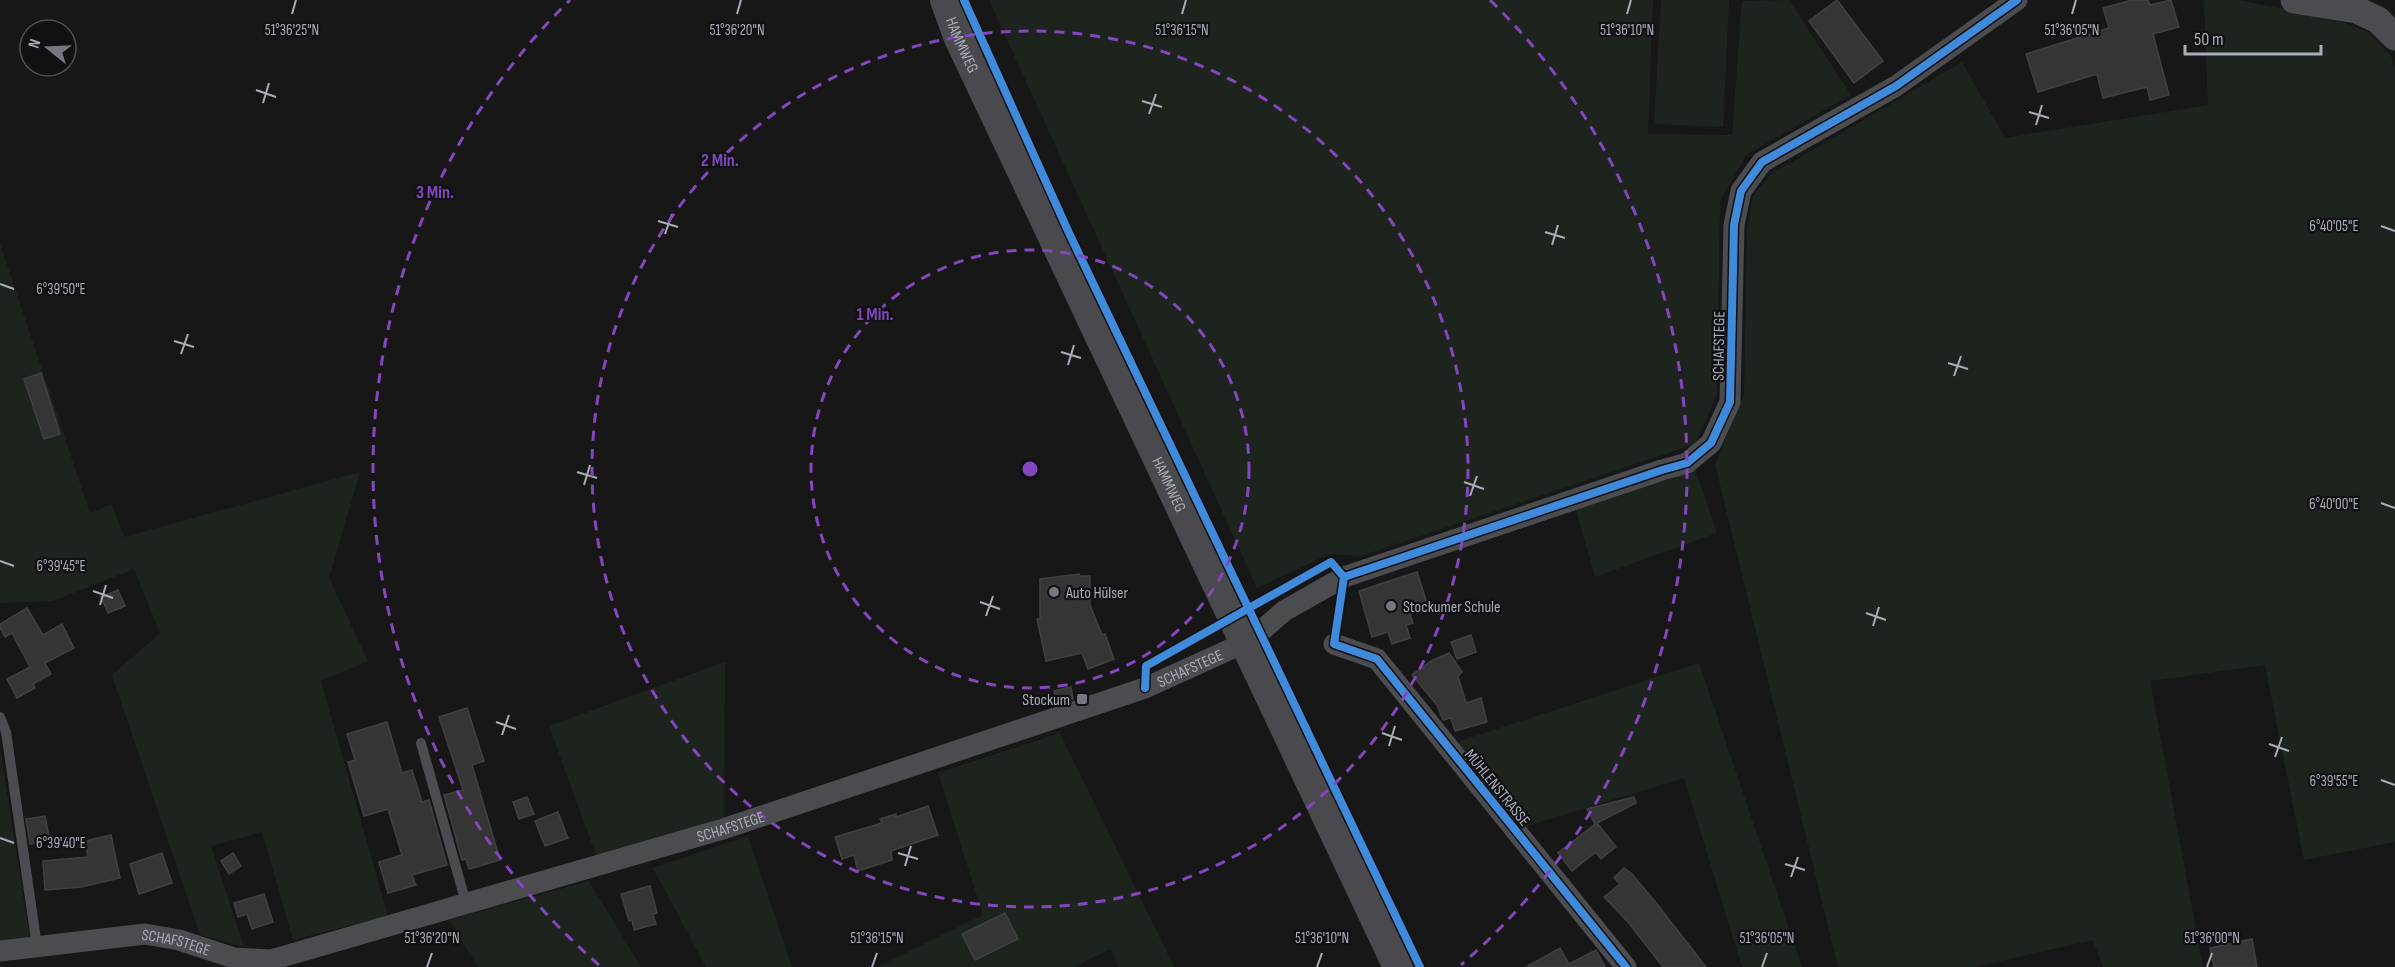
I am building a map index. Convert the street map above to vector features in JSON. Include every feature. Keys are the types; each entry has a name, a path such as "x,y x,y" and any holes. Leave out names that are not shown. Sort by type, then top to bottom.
{"main road":[{"name":"HAMMWEG","path":"945,0 958,36 1398,967"}],"street":[{"name":"SCHAFSTEGE","path":"0,951 145,934 179,940 234,958 271,960 756,818 1145,688 1236,625 1260,632 1284,611 1344,577 1662,470 1687,464 1711,443 1730,402 1734,225 1741,191 1762,162 1896,86 2017,0"},
{"path":"2294,0 2357,10 2378,20 2395,37"},
{"name":"MÜHLENSTRASSE","path":"1334,644 1377,659 1626,967"}],"lane":[{"path":"0,717 6,732 37,946"},
{"path":"421,743 466,903"}],"shaded area":[{"path":"989,0 1653,0 1648,134 1732,135 1742,1 1789,0 1851,95 1746,155 1720,202 1717,395 1695,444 1361,556 1330,554 1257,588"},
{"path":"1661,0 1729,0 1723,127 1654,124"},
{"path":"2204,0 2238,0 2334,19 2368,32 2391,56 2395,68 2395,842 2304,860 2265,665 2150,681 2203,967 2103,967 2093,940 1974,967 1838,967 1715,464 1744,394 1747,229 1753,196 1770,175 1962,62 2005,138 2208,105"},
{"path":"0,244 90,513 112,504 124,537 360,472 329,578 368,661 321,681 388,916 293,940 262,832 211,846 244,947 200,935 112,675 160,633 134,569 53,601 0,603"},
{"path":"1695,469 1717,533 1595,577 1576,510"},
{"path":"725,662 724,817 641,846 596,855 549,726"},
{"path":"1699,663 1802,967 1742,967 1684,778 1524,827 1457,742"},
{"path":"1060,733 1174,967 1119,967 1110,949 1074,967 877,967 983,915 938,773"},
{"path":"0,748 30,939 0,943"},
{"path":"748,836 792,967 706,967 653,868"},
{"path":"589,881 641,967 478,967 449,920"}],"building":[{"path":"1837,0 1883,61 1854,83 1809,21"},
{"path":"2132,0 2148,0 2150,5 2171,0 2179,27 2153,34 2169,95 2150,100 2147,87 2103,98 2097,74 2038,92 2026,54 2109,28 2103,8"},
{"path":"41,373 60,434 44,439 24,379"},
{"name":"Stockumer Schule","path":"1417,572 1427,603 1408,609 1413,623 1406,625 1410,638 1392,644 1388,632 1372,637 1359,591"},
{"path":"1079,574 1079,576 1090,576 1090,605 1102,635 1105,634 1114,659 1088,669 1082,653 1046,661 1037,619 1040,619 1040,579"},
{"path":"118,590 125,606 108,613 101,597"},
{"path":"27,608 43,635 62,624 74,648 45,663 51,674 33,684 35,688 17,698 7,679 30,667 12,633 5,637 0,624"},
{"path":"1471,635 1476,652 1457,659 1451,642"},
{"path":"1449,653 1462,672 1458,676 1466,703 1481,698 1487,722 1455,731 1451,718 1443,720 1437,705 1412,675 1431,661"},
{"path":"1071,687 1073,699 1056,704 1054,691"},
{"path":"467,708 484,761 472,765 500,860 469,869 466,859 462,860 444,795 463,790 439,717"},
{"path":"387,722 402,773 412,770 422,802 429,800 447,865 412,875 416,885 388,893 379,862 402,855 388,809 364,816 348,762 355,760 347,734"},
{"path":"527,797 534,814 519,819 513,802"},
{"path":"1634,797 1636,803 1597,823 1616,847 1601,859 1596,852 1572,871 1558,853 1595,824 1587,809"},
{"path":"928,806 938,835 891,851 892,860 858,871 854,855 842,859 835,837 882,823 880,819 896,814 896,817"},
{"path":"558,812 568,838 545,846 535,821"},
{"path":"45,816 50,841 30,844 26,819"},
{"path":"111,835 120,878 81,887 45,890 43,861 88,857 85,841"},
{"path":"162,853 172,883 139,894 130,864"},
{"path":"233,853 241,866 229,874 221,861"},
{"path":"1624,868 1632,874 1657,904 1706,967 1663,967 1628,922 1604,897 1620,884 1614,878"},
{"path":"650,886 657,913 653,914 656,924 634,930 621,894"},
{"path":"264,894 273,922 252,929 247,914 238,917 234,903"},
{"path":"1005,913 1018,939 975,960 962,934"},
{"path":"2252,939 2257,967 2214,967 2210,948"},
{"path":"1560,948 1569,964 1596,950 1605,967 1526,967"}],"cycle path":[{"path":"964,0 1069,233 1420,967"},
{"path":"1344,577 1687,463 1711,443 1730,402 1734,225 1741,191 1762,162 1896,86 2017,0"},
{"path":"1145,688 1146,666 1331,562 1344,577 1334,644 1377,659 1626,967"}],"place":[{"name":"Auto Hülser","path":"1054,592"},
{"name":"Stockumer Schule","path":"1391,606"},
{"name":"Stockum","path":"1082,699"}]}
